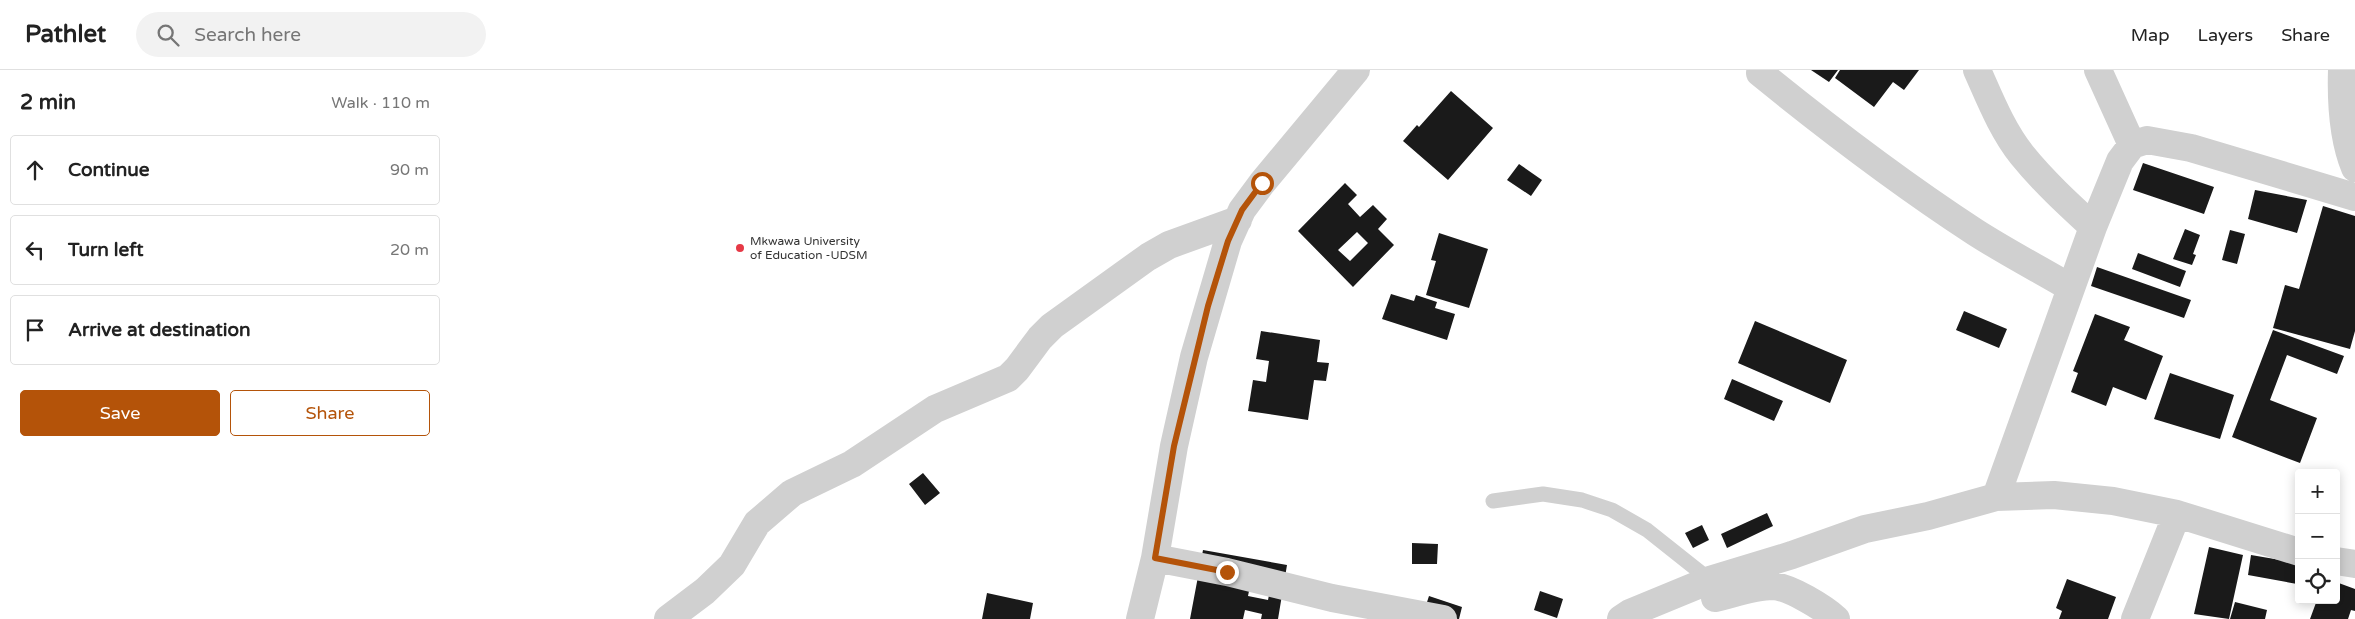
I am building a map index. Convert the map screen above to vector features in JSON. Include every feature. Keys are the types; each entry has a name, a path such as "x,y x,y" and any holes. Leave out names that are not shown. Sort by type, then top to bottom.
{"street":[{"path":"1140,619 1155,558 1174,446 1194,357 1224,252 1242,210 1292,145 1356,70"},
{"path":"1977,70 2006,131 2022,154 2052,188 2093,226"},
{"path":"2098,70 2132,145"},
{"path":"2342,70 2345,126 2355,168"},
{"path":"1760,73 1840,138 1914,191 1976,233 2070,288"},
{"path":"1996,497 2093,226 2120,161 2132,145 2147,140 2191,148 2355,197"},
{"path":"668,619 705,591 732,565 758,523 792,494 852,464 935,409 1008,378 1018,369 1040,338 1052,326 1148,257 1169,245 1238,220"},
{"path":"1715,599 1792,555 1865,529 1928,516 1996,497 2054,495 2093,499 2177,514 2295,551"},
{"path":"2135,619 2177,514"},
{"path":"1155,558 1227,572 1332,598 1442,619"},
{"path":"2340,562 2355,564"},
{"path":"1621,619 1630,613 1715,599 1761,588 1778,587 1818,606 1836,619"}],"lane":[{"path":"1493,501 1543,494 1582,500 1612,510 1646,530 1715,599"}],"building":[{"path":"1811,70 1838,70 1829,82"},
{"path":"1840,70 1919,70 1904,90 1893,82 1874,107 1835,78"},
{"path":"1451,91 1493,128 1448,180 1403,141 1417,125 1419,127"},
{"path":"2143,163 2214,187 2204,214 2133,190"},
{"path":"1519,164 1542,180 1531,196 1507,180"},
{"path":"1345,183 1357,195 1348,204 1360,217 1373,205 1387,219 1378,229 1394,245 1353,287 1298,231","holes":["1357,232 1368,243 1350,261 1338,250"]},
{"path":"2255,190 2307,200 2297,233 2248,219"},
{"path":"2323,206 2355,216 2355,331 2350,349 2273,328 2285,285 2299,289"},
{"path":"2185,229 2200,235 2193,254 2196,255 2192,265 2173,259"},
{"path":"2230,230 2245,234 2237,264 2222,260"},
{"path":"1439,233 1488,249 1469,308 1426,295 1436,261 1431,260"},
{"path":"2138,253 2186,271 2180,287 2132,269"},
{"path":"2097,267 2191,300 2184,318 2091,286"},
{"path":"1391,294 1414,301 1416,295 1437,302 1435,308 1455,314 1447,340 1382,319"},
{"path":"1964,311 2007,329 1999,348 1956,330"},
{"path":"2095,314 2130,327 2124,340 2163,356 2146,400 2113,387 2106,406 2071,392 2078,373 2073,371"},
{"path":"1755,321 1847,360 1830,403 1738,363"},
{"path":"2273,330 2344,356 2337,374 2287,355 2270,400 2317,418 2300,463 2232,437"},
{"path":"1261,331 1320,340 1317,362 1329,363 1326,381 1314,380 1308,420 1248,411 1253,380 1266,382 1269,361 1256,359"},
{"path":"2170,373 2234,395 2220,439 2154,419"},
{"path":"1732,379 1783,401 1774,421 1724,399"},
{"path":"923,473 940,493 925,505 909,484"},
{"path":"1767,513 1773,526 1727,548 1721,534"},
{"path":"1702,525 1709,540 1693,548 1685,533"},
{"path":"1412,543 1438,544 1437,564 1412,564"},
{"path":"2209,547 2243,555 2229,619 2194,614"},
{"path":"1203,550 1287,565 1278,619 1261,619 1262,614 1245,610 1243,619 1190,619","holes":["1250,586 1270,590 1268,600 1248,596"]},
{"path":"2251,555 2295,562 2295,584 2248,575"},
{"path":"2067,579 2116,597 2108,619 2059,619 2062,611 2056,608"},
{"path":"2340,583 2355,589 2355,611 2351,610 2348,619 2310,619 2316,604 2340,604"},
{"path":"1540,591 1563,599 1557,618 1534,610"},
{"path":"987,593 1033,603 1030,619 982,619"},
{"path":"1429,596 1462,607 1459,619 1422,617"},
{"path":"2235,602 2267,610 2265,619 2230,619"}],"place":[{"name":"Mkwawa University of Education -UDSM","path":"740,248"}],"route":[{"path":"1227,572 1155,558 1174,446 1194,357 1208,306 1228,241 1242,210 1262,183"}]}
